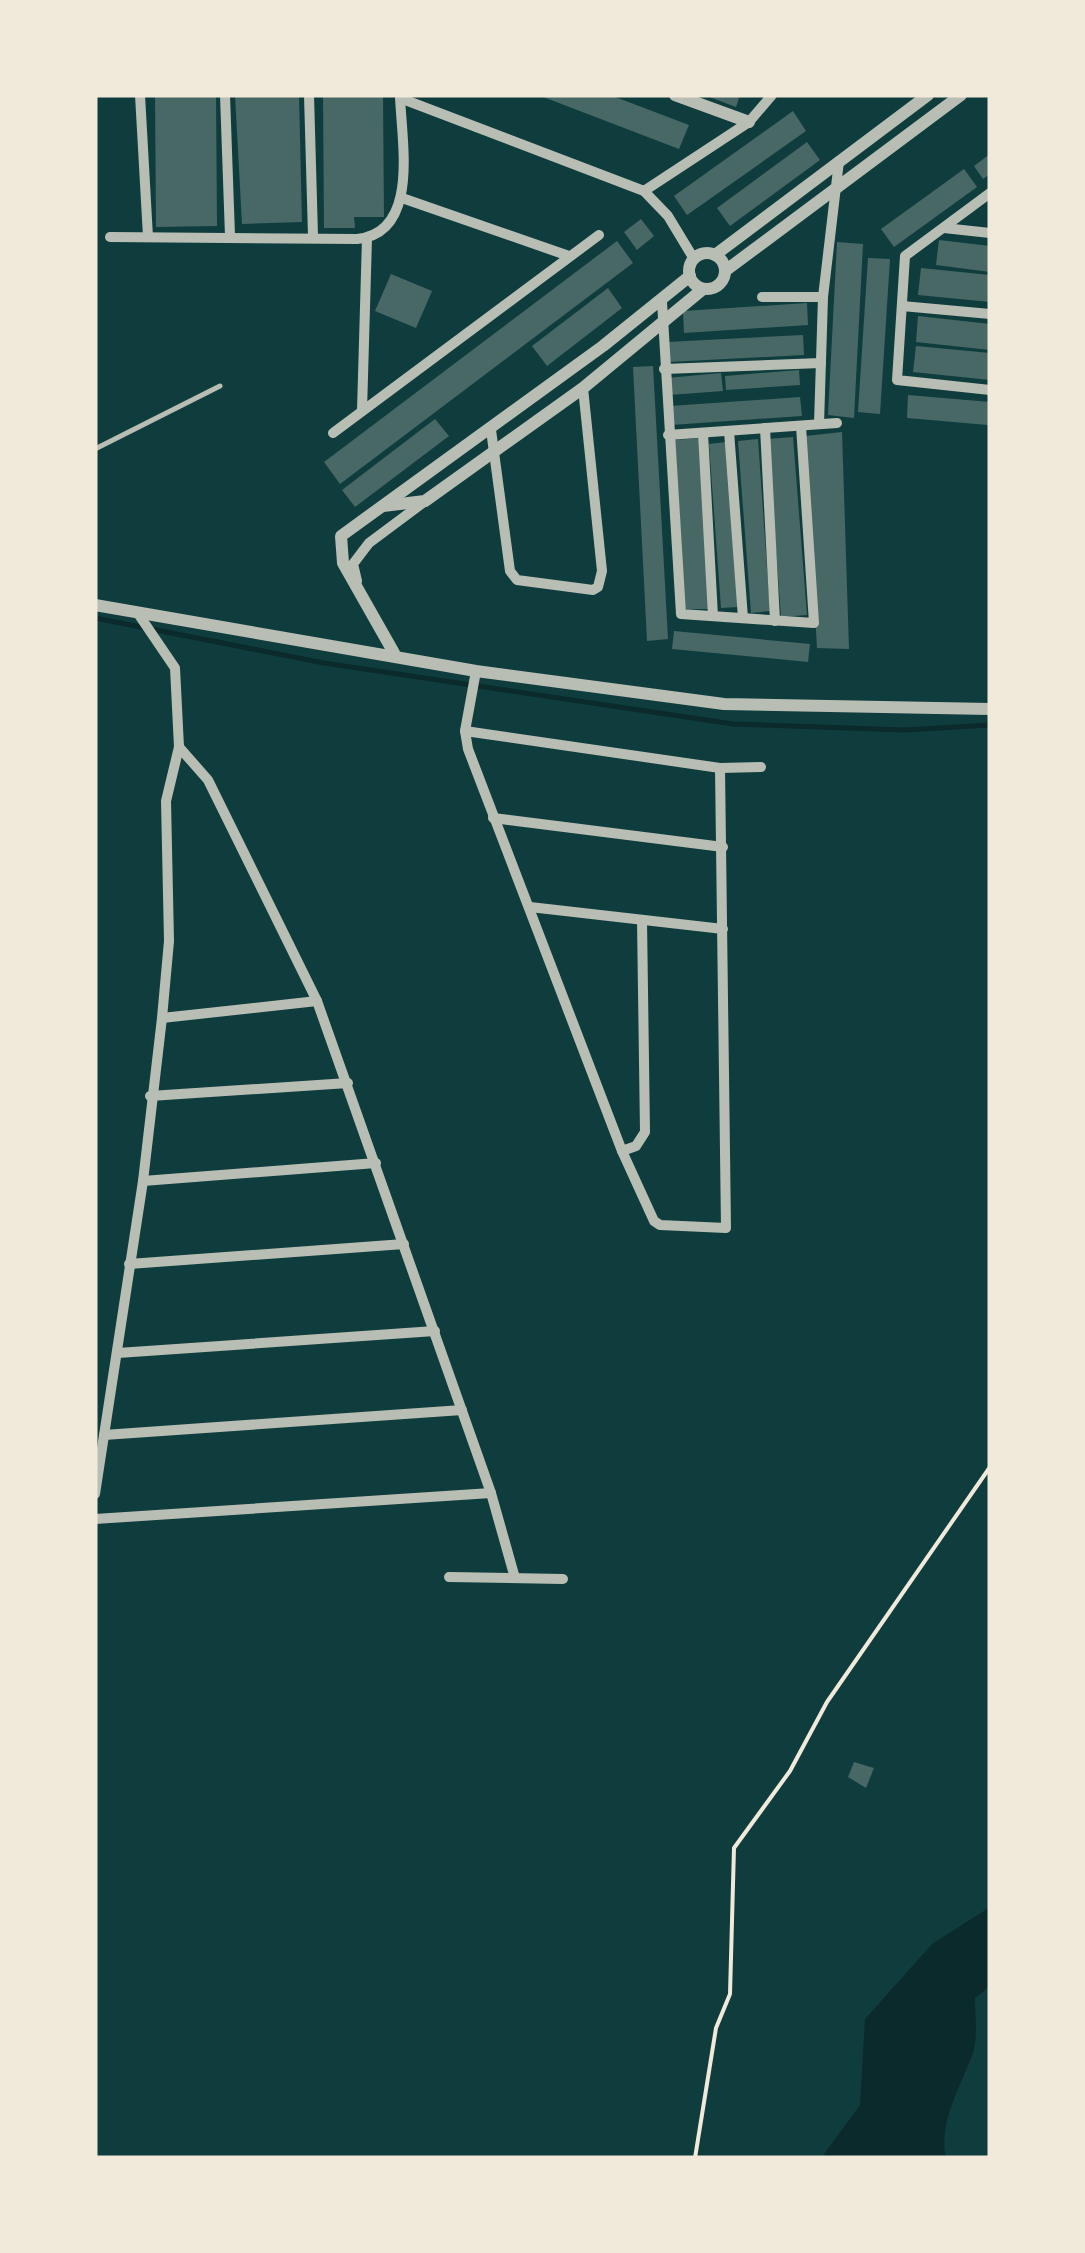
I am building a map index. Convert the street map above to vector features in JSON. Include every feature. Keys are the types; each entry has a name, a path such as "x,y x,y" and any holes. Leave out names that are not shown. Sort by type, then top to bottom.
{"street":[{"path":"140,95 148,237"},
{"path":"226,95 230,236"},
{"path":"309,95 314,236"},
{"path":"676,95 750,122"},
{"path":"644,192 750,122 772,95"},
{"path":"694,259 715,255 928,95"},
{"path":"359,593 353,564 369,543 583,388 703,289 716,287 725,271 961,95"},
{"path":"110,237 367,238 388,225 402,198 400,96 644,192 668,216 694,259 690,276 604,346 341,536 343,563 394,654"},
{"path":"819,424 824,296 839,161"},
{"path":"990,193 905,256 897,380 990,390"},
{"path":"402,198 569,256"},
{"path":"943,228 990,232"},
{"path":"333,433 599,235"},
{"path":"362,411 367,238"},
{"path":"715,255 725,271"},
{"path":"690,276 703,289"},
{"path":"762,297 824,296"},
{"path":"662,302 681,614 814,623 801,426"},
{"path":"902,306 990,314"},
{"path":"604,346 610,365"},
{"path":"664,369 822,363"},
{"path":"491,430 510,571 517,580 598,587 602,571 583,388"},
{"path":"668,435 837,423"},
{"path":"765,428 775,621"},
{"path":"729,431 743,618"},
{"path":"704,432 713,616"},
{"path":"378,506 425,501"},
{"path":"95,605 141,618 394,654 474,680 724,704 990,709"},
{"path":"95,1494 143,1181 162,1018 169,941 166,801 180,747 175,668 141,618"},
{"path":"474,680 465,731 493,818 622,1151 654,1221 726,1228 720,768"},
{"path":"465,731 720,768 760,767"},
{"path":"180,747 208,780 317,1001 491,1493 515,1578"},
{"path":"493,818 723,847"},
{"path":"530,907 724,929"},
{"path":"622,1151 636,1146 645,1132 642,920"},
{"path":"162,1018 317,1001"},
{"path":"150,1096 348,1083"},
{"path":"143,1181 376,1163"},
{"path":"129,1264 404,1244"},
{"path":"118,1353 435,1331"},
{"path":"104,1435 462,1410"},
{"path":"95,1519 491,1493"},
{"path":"449,1578 563,1578"}],"lane":[{"path":"95,449 220,386"}],"path":[{"path":"695,2158 716,2028 730,1994 734,1848 790,1771 827,1702 990,1467"}],"water":[{"path":"990,1907 990,1986 975,1998 975,2047 948,2118 946,2158 821,2158 860,2105 865,2019 932,1944"}],"building":[{"path":"155,95 216,95 217,226 156,227"},
{"path":"235,95 299,95 302,222 242,224"},
{"path":"323,95 383,95 384,217 354,217 355,228 324,228"},
{"path":"538,95 610,95 689,125 679,149"},
{"path":"704,95 740,95 736,107"},
{"path":"793,111 806,131 687,215 674,196"},
{"path":"807,142 820,160 730,226 717,208"},
{"path":"990,154 990,174 983,179 974,166"},
{"path":"964,169 977,187 894,247 881,229"},
{"path":"641,219 654,236 637,250 624,232"},
{"path":"939,240 990,246 990,272 936,265"},
{"path":"617,241 633,263 340,484 324,462"},
{"path":"837,242 863,244 854,418 828,415"},
{"path":"868,258 890,259 880,414 858,412"},
{"path":"921,268 990,275 990,302 918,295"},
{"path":"391,274 432,291 416,328 375,311"},
{"path":"608,288 622,308 547,366 532,346"},
{"path":"807,303 808,325 684,333 683,311"},
{"path":"918,316 990,324 990,350 916,342"},
{"path":"803,335 804,355 668,362 667,342"},
{"path":"916,346 990,353 990,380 913,372"},
{"path":"653,366 668,639 647,641 633,367"},
{"path":"799,370 800,385 726,390 725,376"},
{"path":"721,373 723,391 669,395 667,378"},
{"path":"908,395 990,402 988,425 907,418"},
{"path":"800,397 802,416 671,425 670,406"},
{"path":"435,419 449,436 355,507 342,490"},
{"path":"842,432 849,649 817,648 805,436"},
{"path":"793,437 807,615 781,617 768,439"},
{"path":"699,438 709,609 685,609 675,440"},
{"path":"758,439 770,611 751,613 738,441"},
{"path":"726,442 738,607 721,608 709,444"},
{"path":"674,631 810,644 808,662 672,649"},
{"path":"854,1762 874,1768 866,1788 848,1777"}],"waterway":[{"path":"95,618 324,663 733,724 904,730 990,725"}]}
